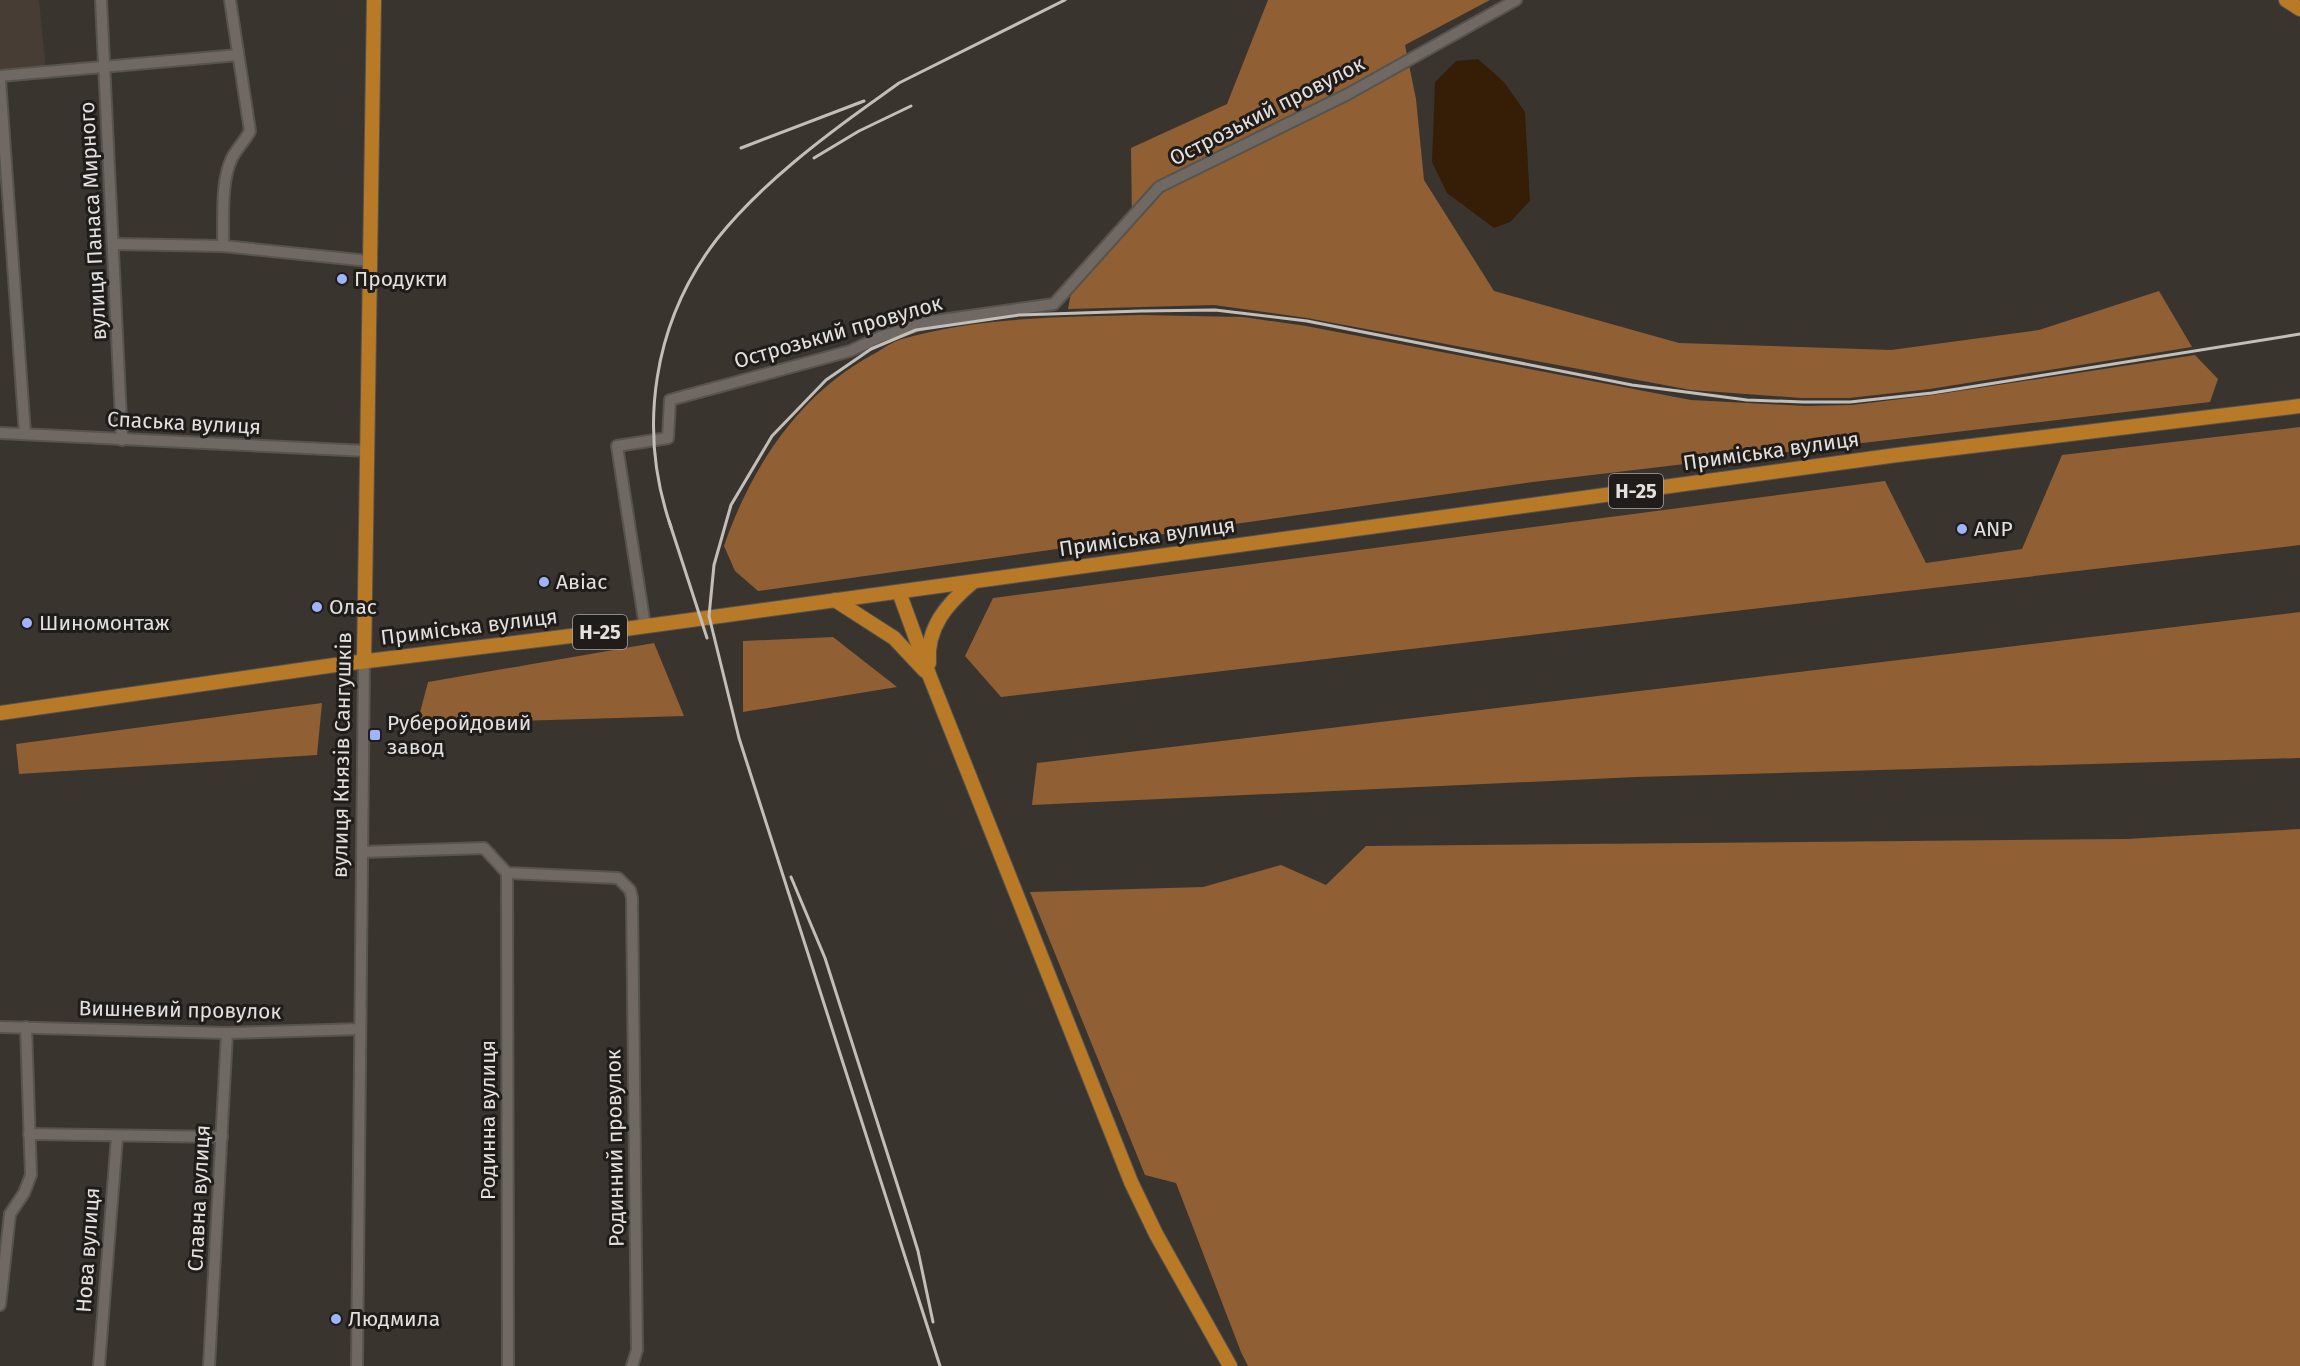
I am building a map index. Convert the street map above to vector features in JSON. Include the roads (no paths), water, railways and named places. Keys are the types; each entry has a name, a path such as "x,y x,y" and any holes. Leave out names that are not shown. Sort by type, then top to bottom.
{"main road":[{"name":"вулиця Князів Сангушків","path":"364,661 374,0"},
{"path":"2286,0 2300,9"},
{"name":"Приміська вулиця","path":"0,713 364,661 899,592 1898,455 2300,406"},
{"path":"930,677 928,653 930,636 938,619 955,597 973,582"},
{"path":"899,592 930,677 1131,1182 1156,1234 1230,1366"},
{"path":"835,600 894,638 930,677"}],"street":[{"name":"вулиця Панаса Мирного","path":"101,0 122,440"},
{"path":"223,246 226,176 233,156 244,144 250,130 230,0"},
{"name":"Острозький провулок","path":"645,626 617,446 668,438 670,400 850,351 880,337 927,322 1054,304 1159,187 1348,94 1516,0"},
{"path":"25,434 0,78 238,55"},
{"path":"114,244 223,246 369,261"},
{"name":"Спаська вулиця","path":"0,433 367,451"},
{"name":"вулиця Князів Сангушків","path":"357,1366 364,661"},
{"path":"362,852 484,848 507,873"},
{"name":"Родинний провулок","path":"507,873 618,878 630,890 632,898 637,1350 628,1364"},
{"name":"Родинна вулиця","path":"507,873 508,1366"},
{"name":"Вишневий провулок","path":"0,1027 227,1032 360,1029"},
{"path":"0,1305 10,1214 24,1193 31,1175 26,1027"},
{"name":"Славна вулиця","path":"209,1366 227,1032"},
{"path":"29,1134 222,1137"},
{"name":"Нова вулиця","path":"99,1366 117,1137"}],"railway":[{"path":"671,527 661,490 655,452 654,415 657,377 665,341 678,305 695,271 717,239 773,180 837,128 899,83 1065,0"},
{"path":"741,148 864,101"},
{"path":"814,158 859,131 911,106"},
{"path":"940,1366 739,738 709,616 714,565 731,505 772,436 826,380 871,349 916,330 1019,315 1141,311 1215,310 1307,321 1632,385 1747,400 1803,402 1850,402 1932,393 2300,334"},
{"path":"669,521 707,638"},
{"path":"791,877 825,958 918,1251 933,1322"}],"place":[{"name":"Продукти","path":"342,279"},
{"name":"ANP","path":"1962,529"},
{"name":"Авіас","path":"544,582"},
{"name":"Олас","path":"317,607"},
{"name":"Шиномонтаж","path":"27,623"},
{"name":"Руберойдовий завод","path":"375,735"},
{"name":"Людмила","path":"336,1319"}]}
